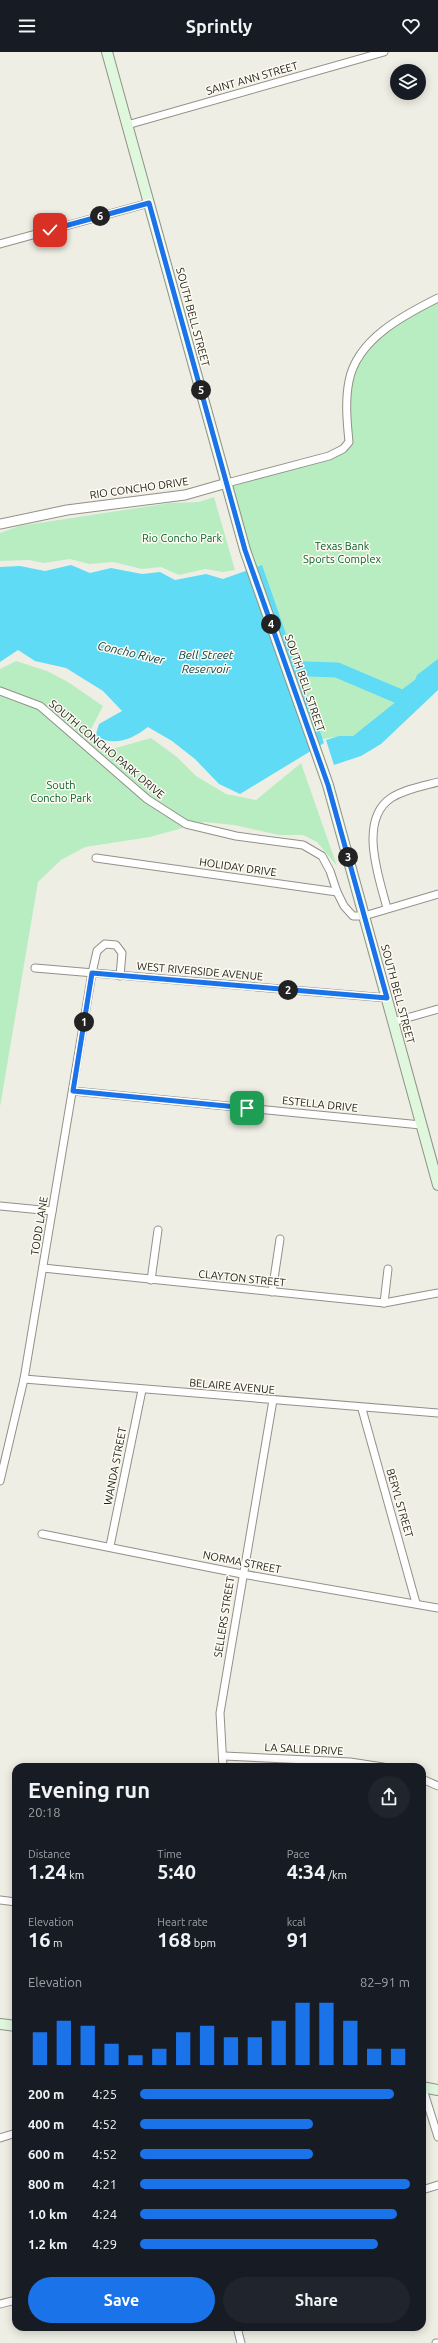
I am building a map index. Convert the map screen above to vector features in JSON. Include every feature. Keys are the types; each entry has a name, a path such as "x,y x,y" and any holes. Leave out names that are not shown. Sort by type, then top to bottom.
{"main road":[{"name":"SOUTH BELL STREET","path":"107,52 245,550 328,785 438,1185"},
{"path":"0,2024 12,2026"},
{"path":"426,2088 438,2090"}],"street":[{"name":"SAINT ANN STREET","path":"127,124 384,52"},
{"path":"0,244 149,203"},
{"name":"RIO CONCHO DRIVE","path":"0,524 67,510 185,495 329,456 343,449 349,442 346,413 349,380 361,353 380,332 404,315 438,298"},
{"name":"SOUTH CONCHO PARK DRIVE","path":"0,691 40,706 147,799 186,824 236,836 302,845 322,856 330,871 337,892"},
{"path":"387,908 374,855 374,826 379,812 390,799 410,790 438,782"},
{"name":"HOLIDAY DRIVE","path":"96,858 337,892"},
{"path":"337,892 344,906 353,916 364,916 438,894"},
{"name":"TODD LANE","path":"0,1481 2,1463 24,1379 92,973 97,951 105,944 116,945 122,953 120,976"},
{"name":"WEST RIVERSIDE AVENUE","path":"35,968 387,998"},
{"path":"393,1022 438,1009"},
{"name":"ESTELLA DRIVE","path":"73,1091 422,1125"},
{"path":"0,1206 52,1212"},
{"path":"150,1280 158,1230"},
{"path":"272,1292 280,1239"},
{"name":"CLAYTON STREET","path":"43,1268 384,1303 438,1293"},
{"path":"384,1303 388,1269"},
{"name":"BELAIRE AVENUE","path":"24,1379 362,1409 438,1414"},
{"name":"WANDA STREET","path":"110,1546 142,1390"},
{"name":"SELLERS STREET","path":"223,1763 220,1713 242,1574 273,1400"},
{"name":"BERYL STREET","path":"362,1409 416,1603"},
{"name":"NORMA STREET","path":"42,1534 110,1546 242,1574 438,1608"},
{"name":"LA SALLE DRIVE","path":"224,1756 322,1763"},
{"path":"426,1781 438,1786"},
{"path":"0,1900 12,1902"},
{"path":"426,2100 438,2137"},
{"path":"0,2138 12,2134"},
{"path":"426,2189 438,2185"},
{"path":"0,2304 12,2301"},
{"path":"238,2331 241,2343"}],"green space":[{"name":"Texas Bank Sports Complex","path":"438,298 438,672 353,736 301,742 247,583 245,550 227,483 329,456 349,442 349,380 361,353 380,332"},
{"name":"Rio Concho Park","path":"214,497 235,570 223,572 205,569 179,575 161,567 142,569 113,562 89,564 70,559 44,563 29,560 0,561 0,533 19,526 170,503 199,502"},
{"name":"South Concho Park","path":"16,661 47,671 68,682 103,706 88,735 109,750 151,738 177,757 196,776 226,794 256,800 301,763 337,866 317,842 303,835 279,835 234,825 204,822 150,837 85,847 61,860 38,882 0,1107 0,669"}],"water":[{"name":"Bell Street Reservoir","path":"71,565 90,573 111,568 142,574 160,572 175,580 206,574 223,579 262,565 324,743 240,794 219,784 195,759 172,741 148,727 136,735 123,740 110,741 95,737 99,724 122,711 103,691 66,668 35,661 18,650 0,662 0,567 20,566 45,571"},
{"path":"438,659 438,690 381,744 361,756 334,765 326,740 339,736 353,736 412,689 417,675"}],"waterway":[{"name":"Concho River","path":"278,668 337,670 403,698 438,672"}],"route":[{"path":"50,230 149,203 245,550 328,785 387,998 92,973 73,1091 247,1108"}]}
